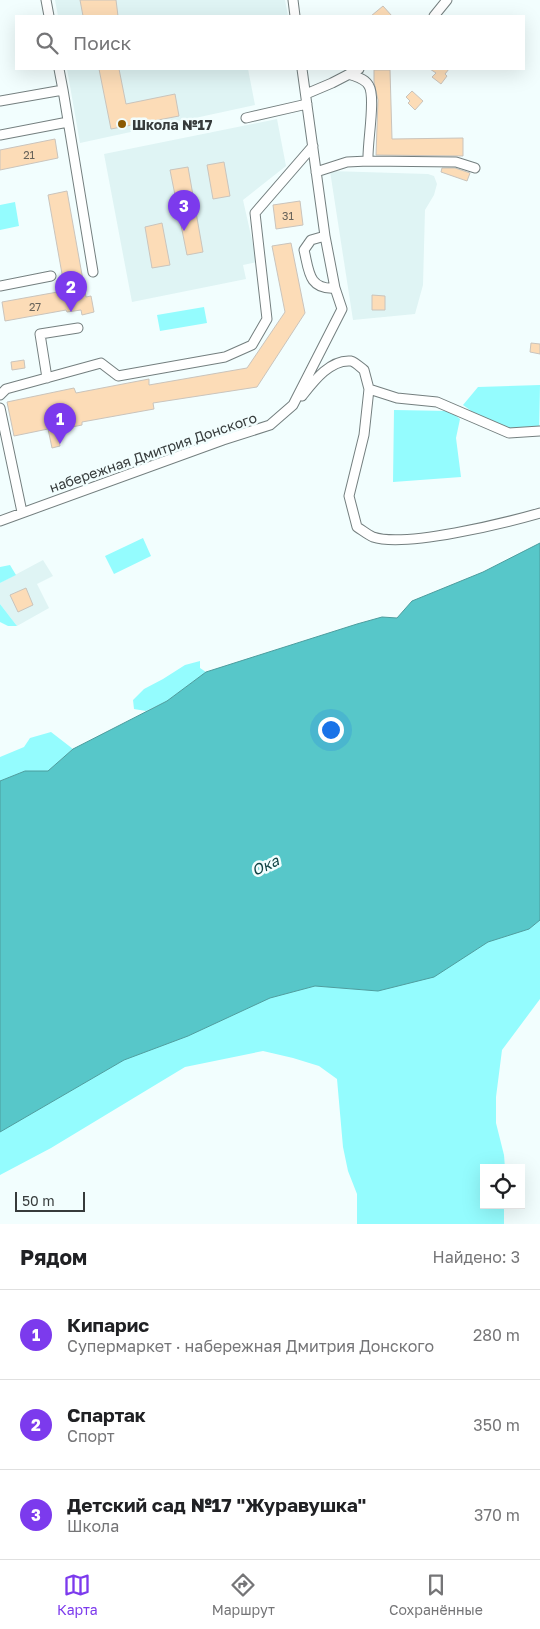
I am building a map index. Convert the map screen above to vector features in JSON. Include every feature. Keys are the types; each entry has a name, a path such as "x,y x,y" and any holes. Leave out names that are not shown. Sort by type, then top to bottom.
{"street":[{"path":"46,0 49,15"},
{"path":"292,0 295,15"},
{"path":"435,15 447,0"},
{"path":"59,70 92,272"},
{"path":"302,70 324,236 334,288 325,289 319,287 313,281 304,250 311,240 324,236"},
{"path":"306,94 357,70"},
{"path":"349,74 363,79 370,86 368,161"},
{"path":"0,101 63,90"},
{"path":"246,118 307,104"},
{"path":"0,135 68,122"},
{"path":"0,395 6,389 101,363 118,376 225,357 252,345 267,319 255,213 313,146"},
{"path":"316,172 347,162 368,161 456,162 475,168"},
{"path":"0,286 51,276"},
{"name":"набережная Дмитрия Донского","path":"0,521 270,425 293,405 342,309 334,288"},
{"path":"47,378 40,334 78,328"},
{"path":"293,405 330,367 339,362 352,361 364,370 369,389 364,434 349,496 357,527 373,537 397,540 437,535 496,524 540,513"},
{"path":"369,389 398,398 437,402 509,433 540,432"},
{"path":"0,408 22,512"}],"shaded area":[{"path":"55,0 285,0 288,15 58,15"},
{"name":"Школа №17","path":"67,70 248,70 255,105 80,143"},
{"path":"277,119 286,166 243,200 257,262 243,265 246,279 132,302 104,154"},
{"path":"330,171 428,174 434,176 437,184 434,195 425,210 423,285 415,314 353,320"},
{"path":"15,202 19,226 0,230 0,205"},
{"path":"204,307 207,323 160,331 157,315"},
{"path":"540,385 539,436 523,436 478,416 463,405 478,387"},
{"path":"394,410 450,411 460,419 456,438 461,477 393,482"},
{"path":"143,538 151,556 114,574 105,556"},
{"path":"43,560 53,576 37,584 49,608 17,626 0,604 0,583"},
{"path":"10,565 16,575 0,583 0,567"},
{"path":"0,604 17,626 8,626 0,622"},
{"path":"200,661 200,668 206,672 167,701 146,711 134,709 133,700 144,689 185,665"},
{"path":"51,732 73,749 48,771 25,771 0,781 0,757 24,747 30,738"},
{"path":"540,920 540,999 502,1050 496,1097 496,1123 505,1164 480,1164 480,1209 504,1209 504,1224 357,1224 357,1194 348,1171 343,1147 337,1079 319,1066 263,1051 185,1067 51,1148 0,1175 0,1132 124,1060 188,1036 270,998 315,986 378,991 433,977 488,942 529,929"}],"water":[{"name":"Ока","path":"540,543 540,920 529,929 488,942 434,977 378,991 315,986 270,998 188,1036 124,1060 0,1132 0,781 25,771 48,771 73,749 167,701 206,672 357,624 382,617 397,618 412,601 483,572"}],"building":[{"path":"80,0 116,0 118,15 83,15"},
{"path":"383,6 391,15 372,15"},
{"path":"99,70 119,70 126,104 175,94 179,116 111,129"},
{"path":"374,70 390,70 392,139 463,138 463,156 376,155 378,100 374,82"},
{"path":"432,70 448,70 445,74 447,76 441,84 432,77 436,73"},
{"path":"412,91 423,101 415,110 408,103 410,101 406,97"},
{"path":"55,139 58,158 0,170 0,150"},
{"path":"224,162 230,196 213,199 207,165"},
{"path":"188,167 203,252 187,255 170,170"},
{"path":"442,168 455,168 470,173 467,181 441,172"},
{"path":"67,191 86,297 91,296 94,312 82,315 81,310 67,312 66,310 5,321 2,302 63,291 64,285 48,195"},
{"path":"300,201 303,225 276,229 273,205"},
{"path":"162,223 170,265 152,268 145,227"},
{"path":"291,243 305,313 257,387 153,403 154,409 82,422 82,425 57,430 60,446 52,448 48,429 14,436 7,402 74,388 76,393 149,379 149,385 247,368 285,312 272,246"},
{"path":"372,295 385,296 385,310 372,310"},
{"path":"531,343 540,344 540,354 530,352"},
{"path":"24,360 25,368 12,370 11,362"},
{"path":"26,588 33,605 18,612 10,595"}],"place":[{"name":"Школа №17","path":"122,124"},
{"name":"Детский сад №17 \"Журавушка\"","path":"184,231"},
{"name":"Спартак","path":"71,312"},
{"name":"Кипарис","path":"60,444"}]}
